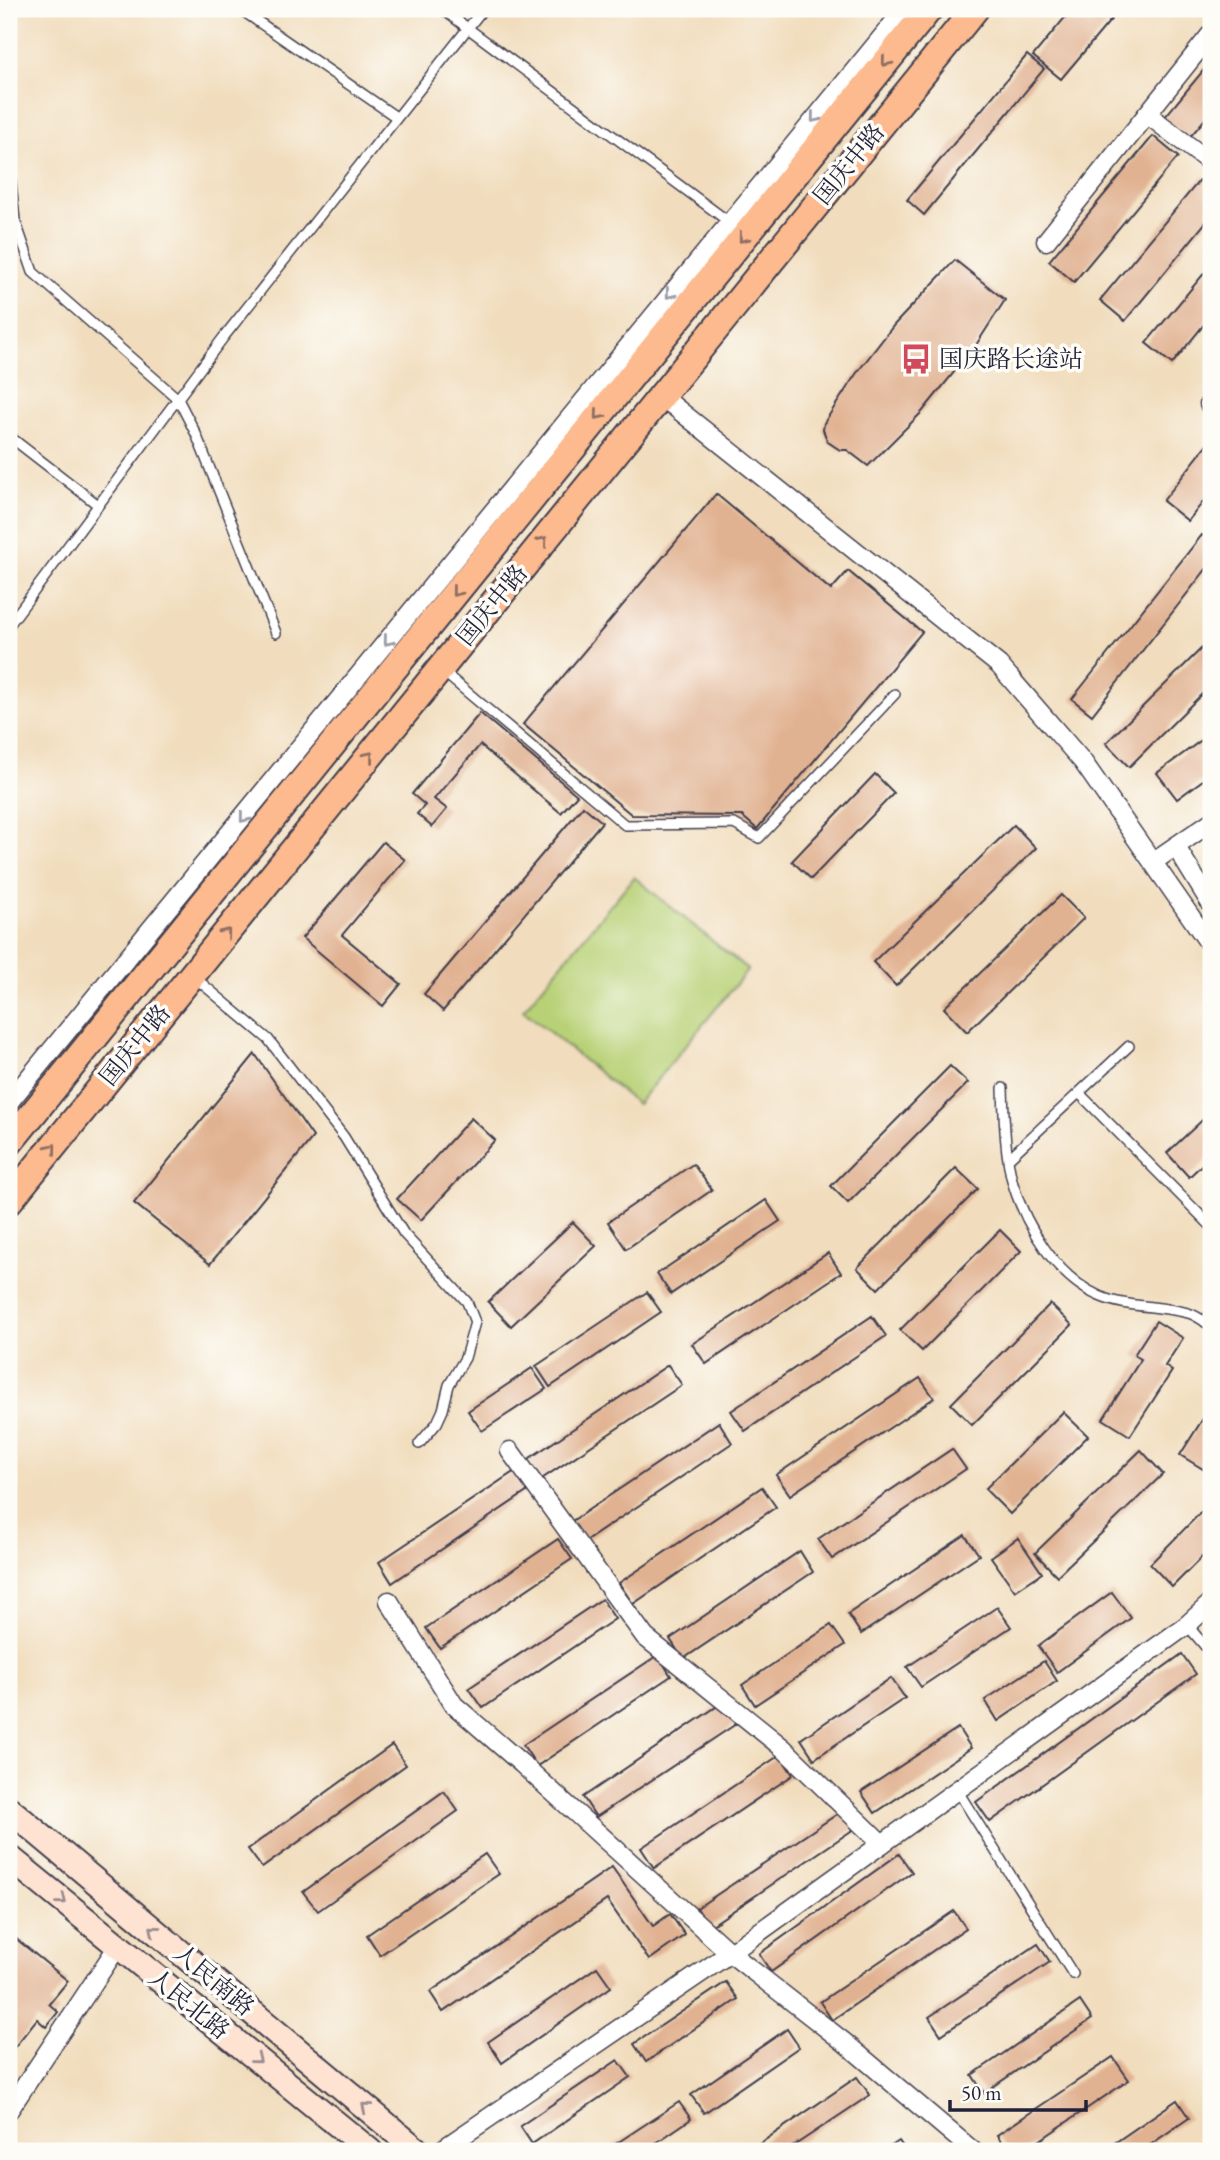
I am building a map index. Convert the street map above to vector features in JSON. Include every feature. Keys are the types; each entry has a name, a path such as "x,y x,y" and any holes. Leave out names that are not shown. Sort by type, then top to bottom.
{"main road":[{"name":"国庆中路","path":"9,1143 929,9"},
{"name":"国庆中路","path":"9,1200 975,9"},
{"name":"人民南路","path":"9,1809 418,2151"},
{"name":"人民北路","path":"9,1857 370,2151"}],"street":[{"path":"9,1102 905,9"},
{"path":"1046,241 1211,34"},
{"path":"1147,114 1211,163"},
{"path":"661,396 999,666 1083,762 1211,946"},
{"path":"1154,862 1211,822"},
{"path":"1176,847 1211,904"},
{"path":"510,1451 645,1637 783,1748 882,1844"},
{"path":"389,1601 454,1705 730,1953 844,2042 973,2151"},
{"path":"440,2151 730,1953 1188,1625 1211,1603"},
{"path":"9,2110 118,1946"}],"lane":[{"path":"240,9 396,117"},
{"path":"442,9 729,222"},
{"path":"9,625 178,399 483,9"},
{"path":"9,165 15,220 33,272 178,399 197,433 276,633"},
{"path":"9,436 99,505"},
{"path":"440,669 625,825 734,824 759,838 895,694"},
{"path":"192,974 268,1039 344,1137 404,1234 467,1303 475,1322 465,1357 449,1385 437,1423 419,1444"},
{"path":"1009,1158 1129,1046"},
{"path":"1003,1088 1013,1182 1028,1223 1045,1250 1067,1274 1098,1296 1190,1314 1208,1324 1211,1312"},
{"path":"1079,1093 1211,1226"},
{"path":"1188,1625 1211,1653"},
{"path":"957,1790 1073,1975"}],"green space":[{"path":"634,877 748,970 637,1104 523,1010"}],"building":[{"path":"1072,9 1120,9 1061,79 1033,56"},
{"path":"1027,55 1044,69 924,215 907,200"},
{"path":"1211,61 1211,112 1189,138 1164,118"},
{"path":"1153,136 1178,157 1074,282 1049,261"},
{"path":"1203,176 1211,182 1211,216 1125,321 1100,300"},
{"name":"国庆路长途站","path":"955,260 1005,300 976,345 922,412 868,466 847,450 840,450 828,442 823,430 824,423 856,374 894,325"},
{"path":"1211,265 1211,316 1172,364 1146,343"},
{"path":"1211,440 1211,492 1188,521 1163,501"},
{"path":"716,494 831,590 848,571 922,632 757,829 742,816 632,815 523,724"},
{"path":"1202,535 1211,542 1211,563 1092,715 1072,699"},
{"path":"1211,639 1211,685 1129,767 1106,743"},
{"path":"480,713 577,795 561,813 480,745 434,799 447,809 432,827 417,814 425,805 412,794"},
{"path":"1211,733 1211,774 1177,799 1157,773"},
{"path":"875,774 894,793 811,879 792,861"},
{"path":"583,806 602,822 443,1011 424,994"},
{"path":"1014,825 1036,848 896,986 873,962"},
{"path":"383,842 405,860 342,935 401,984 383,1006 302,938"},
{"path":"1061,895 1084,918 967,1032 944,1008"},
{"path":"255,1054 313,1137 210,1264 134,1203"},
{"path":"950,1066 968,1083 848,1203 831,1186"},
{"path":"1211,1112 1211,1156 1189,1177 1167,1153"},
{"path":"471,1118 495,1140 421,1220 397,1199"},
{"path":"693,1164 712,1190 626,1249 608,1222"},
{"path":"956,1168 978,1189 878,1289 857,1268"},
{"path":"766,1200 780,1221 671,1294 657,1274"},
{"path":"573,1222 596,1246 511,1326 488,1302"},
{"path":"1000,1230 1021,1251 922,1351 900,1330"},
{"path":"828,1253 841,1273 706,1364 692,1344"},
{"path":"647,1292 661,1312 550,1387 536,1366"},
{"path":"1050,1304 1072,1325 972,1425 951,1404"},
{"path":"872,1316 886,1336 745,1431 731,1411"},
{"path":"1156,1321 1183,1338 1165,1366 1172,1371 1130,1436 1103,1419 1141,1359 1134,1355"},
{"path":"668,1365 682,1385 540,1480 527,1460"},
{"path":"532,1368 546,1389 482,1431 468,1411"},
{"path":"920,1378 934,1398 790,1495 776,1475"},
{"path":"1211,1406 1211,1467 1208,1472 1180,1455"},
{"path":"1063,1412 1088,1436 1010,1514 985,1489"},
{"path":"719,1422 732,1443 586,1541 572,1521"},
{"path":"952,1449 966,1469 832,1559 818,1539"},
{"path":"1141,1450 1163,1474 1057,1576 1035,1553"},
{"path":"515,1471 528,1491 392,1583 379,1562"},
{"path":"762,1487 776,1507 633,1604 619,1583"},
{"path":"1211,1502 1211,1548 1172,1587 1150,1564"},
{"path":"965,1535 979,1555 861,1634 848,1614"},
{"path":"1018,1538 1042,1573 1015,1591 991,1557"},
{"path":"558,1539 572,1559 440,1648 426,1628"},
{"path":"800,1551 813,1572 683,1659 670,1639"},
{"path":"1112,1592 1131,1618 1057,1672 1038,1646"},
{"path":"602,1599 615,1619 483,1708 469,1688"},
{"path":"997,1607 1011,1627 921,1687 907,1667"},
{"path":"831,1625 845,1645 755,1705 742,1685"},
{"path":"1182,1654 1196,1674 990,1822 976,1802"},
{"path":"658,1655 671,1676 537,1766 523,1745"},
{"path":"1044,1661 1057,1681 998,1721 985,1700"},
{"path":"891,1678 905,1698 814,1759 801,1739"},
{"path":"722,1703 736,1724 596,1817 583,1797"},
{"path":"958,1728 971,1748 875,1813 861,1792"},
{"path":"392,1745 406,1765 262,1868 248,1849"},
{"path":"780,1755 793,1775 654,1868 641,1848"},
{"path":"444,1791 458,1811 318,1911 303,1892"},
{"path":"842,1811 854,1829 709,1927 697,1908"},
{"path":"485,1854 499,1874 380,1955 367,1935"},
{"path":"899,1854 912,1872 771,1972 759,1954"},
{"path":"612,1867 653,1926 670,1914 685,1935 649,1960 607,1900 443,2012 430,1992"},
{"path":"954,1911 966,1928 832,2020 820,2002"},
{"path":"9,1933 68,1981 49,2004 58,2012 46,2027 37,2019 9,2054"},
{"path":"1038,1944 1050,1962 941,2035 929,2017"},
{"path":"597,1967 611,1987 502,2063 488,2042"},
{"path":"726,1982 738,1999 646,2062 634,2044"},
{"path":"1080,2001 1092,2019 984,2093 972,2075"},
{"path":"787,2029 799,2047 704,2113 691,2095"},
{"path":"1113,2057 1129,2080 1024,2151 1008,2151 997,2135"},
{"path":"618,2060 630,2077 532,2144 520,2126"},
{"path":"857,2077 870,2095 786,2151 749,2151"},
{"path":"1177,2100 1189,2118 1141,2151 1103,2151"},
{"path":"679,2102 691,2119 644,2151 605,2151"},
{"path":"899,2141 906,2151 884,2151"}],"place":[{"name":"国庆路长途站","path":"916,359"}]}
